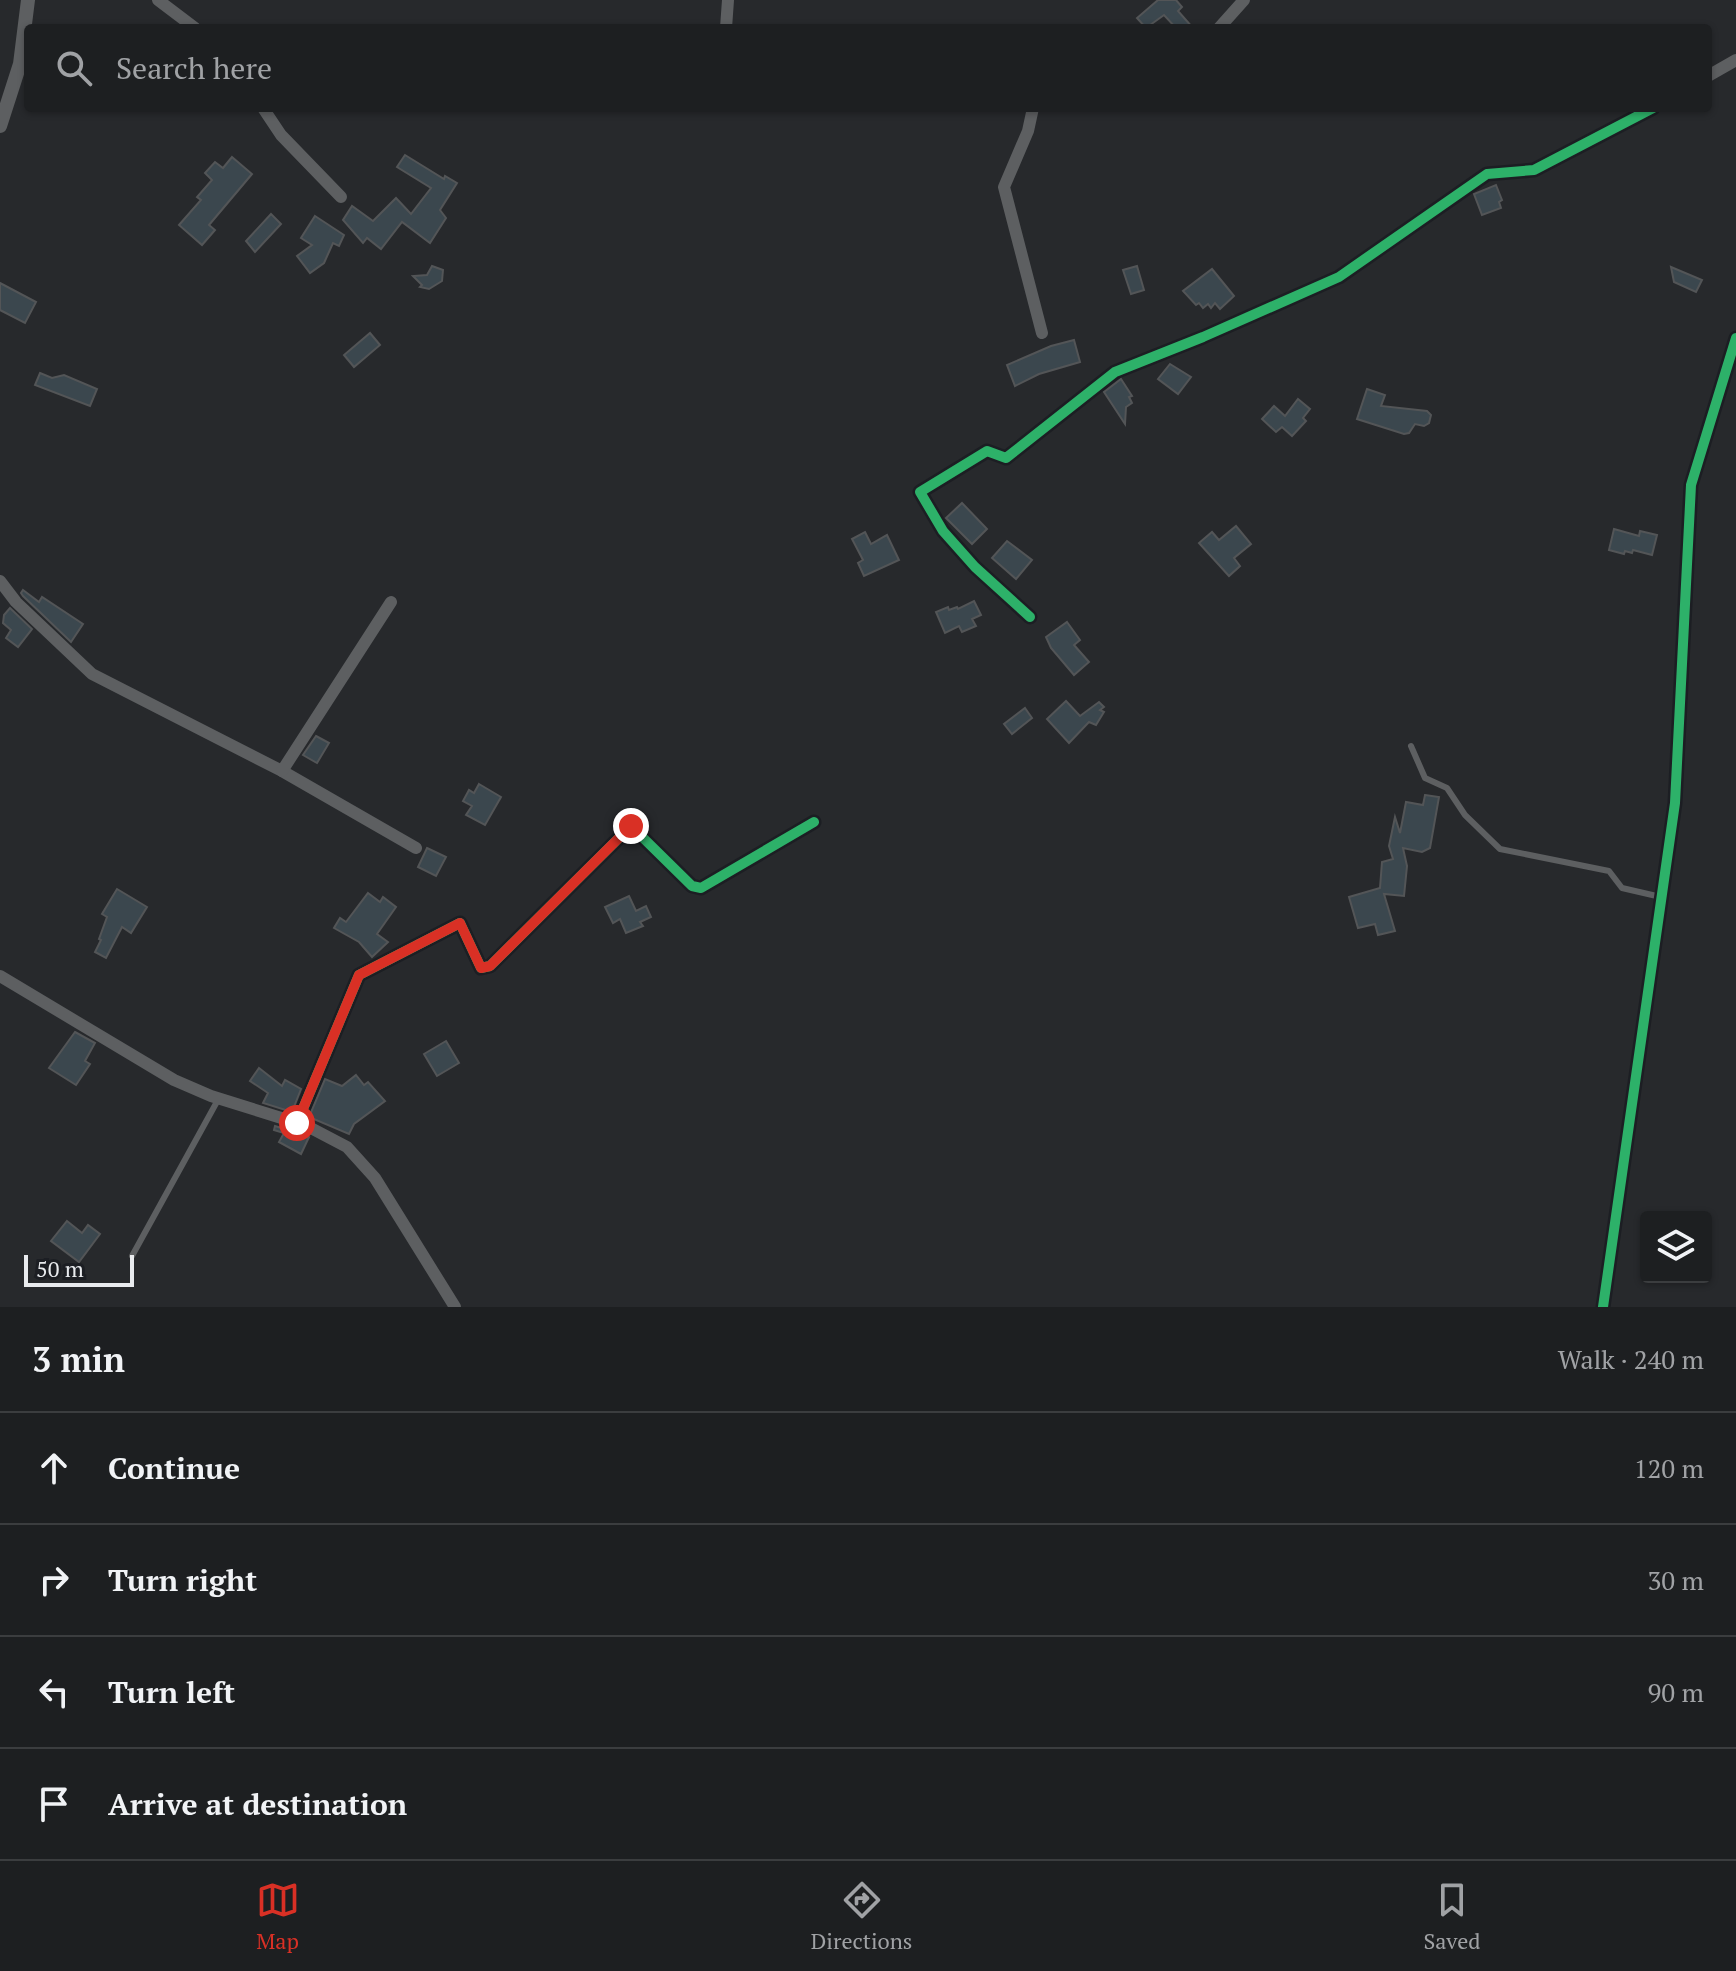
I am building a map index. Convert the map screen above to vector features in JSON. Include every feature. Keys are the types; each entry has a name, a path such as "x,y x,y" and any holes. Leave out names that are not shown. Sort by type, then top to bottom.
{"street":[{"path":"25,24 28,0"},
{"path":"158,0 190,24"},
{"path":"726,24 728,0"},
{"path":"1223,24 1244,0"},
{"path":"0,126 20,64 24,32"},
{"path":"1712,74 1736,60"},
{"path":"266,112 281,135 341,197"},
{"path":"1032,112 1028,131 1004,187 1042,333"},
{"path":"1030,617 975,567 943,531 920,492 987,451 1006,458 1115,372 1339,277 1487,174 1534,170 1645,112"},
{"path":"1603,1307 1675,803 1691,485 1736,338"},
{"path":"0,581 16,602 92,674 282,771 416,848"},
{"path":"282,771 391,602"},
{"path":"297,1123 359,975 460,923 481,968 490,966 631,826 692,886 701,888 814,822"},
{"path":"0,976 174,1080 297,1123 347,1147 375,1178 455,1307"}],"lane":[{"path":"1411,746 1425,778 1447,788 1465,815 1500,849 1609,871 1622,888 1661,897"},
{"path":"132,1256 219,1098"}],"building":[{"path":"1158,0 1176,0 1182,7 1178,11 1189,24 1172,24 1164,15 1152,24 1142,24 1137,18"},
{"path":"405,155 444,179 445,176 457,183 440,210 446,218 430,243 402,222 381,249 367,238 363,243 343,220 352,206 373,221 396,198 411,214 431,188 397,167"},
{"path":"232,157 252,174 209,225 215,230 202,245 179,225 201,200 197,197 212,180 205,173 215,162 223,168"},
{"path":"1496,185 1502,200 1499,202 1501,208 1482,215 1474,194"},
{"path":"271,214 281,224 255,252 246,241"},
{"path":"315,216 344,235 339,246 333,243 324,263 310,273 297,256 312,245 301,238"},
{"path":"432,266 443,270 442,281 429,289 420,287 422,285 413,276 427,275"},
{"path":"1137,266 1144,290 1131,294 1123,270"},
{"path":"1671,267 1702,280 1696,292 1674,282"},
{"path":"1212,269 1234,296 1220,309 1215,303 1211,308 1208,304 1203,308 1199,303 1196,305 1183,291"},
{"path":"0,283 36,302 25,323 0,310"},
{"path":"370,333 380,345 354,367 344,355"},
{"path":"1074,340 1080,362 1039,374 1015,386 1007,365 1051,346"},
{"path":"1170,364 1191,377 1178,394 1158,379"},
{"path":"40,373 52,378 64,375 97,389 90,406 35,385"},
{"path":"1121,379 1132,396 1129,397 1132,403 1126,407 1125,424 1104,392"},
{"path":"1367,389 1385,395 1381,406 1427,411 1431,415 1429,423 1424,426 1415,424 1409,433 1404,434 1357,419"},
{"path":"1298,399 1310,409 1303,418 1306,421 1292,436 1282,427 1276,432 1262,419 1274,406 1285,416"},
{"path":"962,503 987,529 972,544 946,518"},
{"path":"1236,526 1251,544 1234,558 1240,566 1229,576 1199,543 1212,532 1219,540"},
{"path":"1614,529 1639,536 1640,531 1657,535 1652,555 1633,550 1624,554 1609,550"},
{"path":"865,532 871,544 887,535 899,560 864,576 858,563 863,560 852,539"},
{"path":"1007,541 1032,560 1016,579 992,558"},
{"path":"23,590 39,602 42,597 83,624 71,642 23,596"},
{"path":"974,601 981,615 972,619 976,626 962,632 959,626 945,633 936,612 948,607 949,610 958,609"},
{"path":"10,608 32,629 18,647 6,638 11,630 3,623 4,615"},
{"path":"1067,622 1080,640 1074,645 1089,662 1074,675 1051,648 1046,637"},
{"path":"1066,701 1080,716 1099,702 1104,707 1100,710 1104,712 1096,725 1089,722 1069,743 1047,719"},
{"path":"1025,708 1032,718 1012,734 1004,724"},
{"path":"316,736 329,743 317,763 303,755"},
{"path":"479,784 501,797 485,825 466,815 472,806 463,801 469,790 474,793"},
{"path":"1425,795 1439,797 1430,848 1422,852 1403,848 1407,866 1404,896 1384,894 1395,931 1378,935 1375,924 1358,928 1349,897 1380,888 1382,862 1393,859 1389,846 1395,817 1400,833 1406,802 1423,805"},
{"path":"427,848 446,857 436,876 418,867"},
{"path":"117,889 147,907 131,933 122,927 106,958 95,952 107,917 102,914"},
{"path":"368,893 380,902 383,897 396,907 377,934 388,942 372,957 359,942 334,928 340,918 346,922"},
{"path":"629,896 636,911 646,906 651,917 640,922 643,926 626,933 620,919 613,923 605,907"},
{"path":"75,1032 95,1043 85,1061 90,1064 76,1085 49,1068"},
{"path":"446,1041 459,1063 437,1076 424,1054"},
{"path":"259,1068 282,1086 285,1080 301,1089 292,1112 263,1103 268,1093 250,1081"},
{"path":"356,1075 364,1085 368,1082 385,1101 354,1124 349,1134 309,1117 325,1079 342,1086"},
{"path":"275,1126 309,1137 301,1154 279,1142 284,1133 274,1130"},
{"path":"67,1221 82,1233 88,1225 100,1234 79,1262 51,1241"}],"cycle path":[{"path":"1030,617 975,567 943,531 920,492 987,451 1006,458 1115,372 1339,277 1487,174 1534,170 1645,112"},
{"path":"1603,1307 1675,803 1691,485 1736,338"},
{"path":"297,1123 359,975 460,923 481,968 490,966 631,826 692,886 701,888 814,822"}],"route":[{"path":"297,1123 359,975 460,923 481,968 490,966 631,826"}]}
